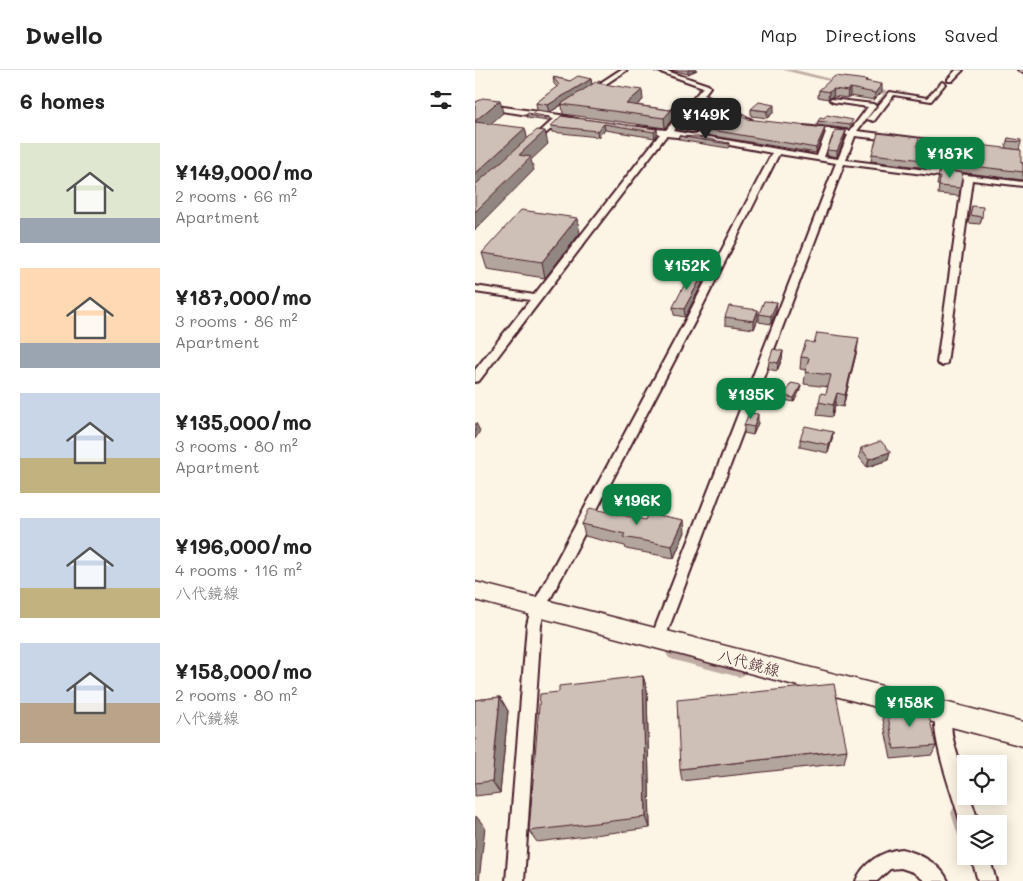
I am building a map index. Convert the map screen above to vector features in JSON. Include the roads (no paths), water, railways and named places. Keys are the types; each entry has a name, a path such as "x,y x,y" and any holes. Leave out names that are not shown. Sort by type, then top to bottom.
{"main road":[{"name":"八代鏡線","path":"475,591 1023,734"}],"street":[{"path":"584,96 624,70"},
{"path":"475,378 666,134 707,87 658,70"},
{"path":"950,80 961,70"},
{"path":"855,134 892,94 929,100 942,84"},
{"path":"849,102 857,93"},
{"path":"700,96 747,120 753,120"},
{"path":"659,638 839,162 873,106 833,100"},
{"path":"475,105 557,115 587,121"},
{"path":"699,137 723,109"},
{"path":"524,152 557,115"},
{"path":"802,127 986,149"},
{"path":"636,129 699,137 839,162 1023,184"},
{"path":"820,159 831,130"},
{"path":"515,881 534,625 539,608 689,323 776,152"},
{"path":"942,363 968,182 967,177"},
{"path":"475,289 537,298"},
{"path":"943,713 944,737 967,815"},
{"path":"865,881 885,862 906,858 923,866 939,881"},
{"path":"983,865 987,881"}],"waterway":[{"path":"786,70 845,83"},
{"path":"861,126 887,95 884,91 865,87"},
{"path":"674,653 739,670"}]}
